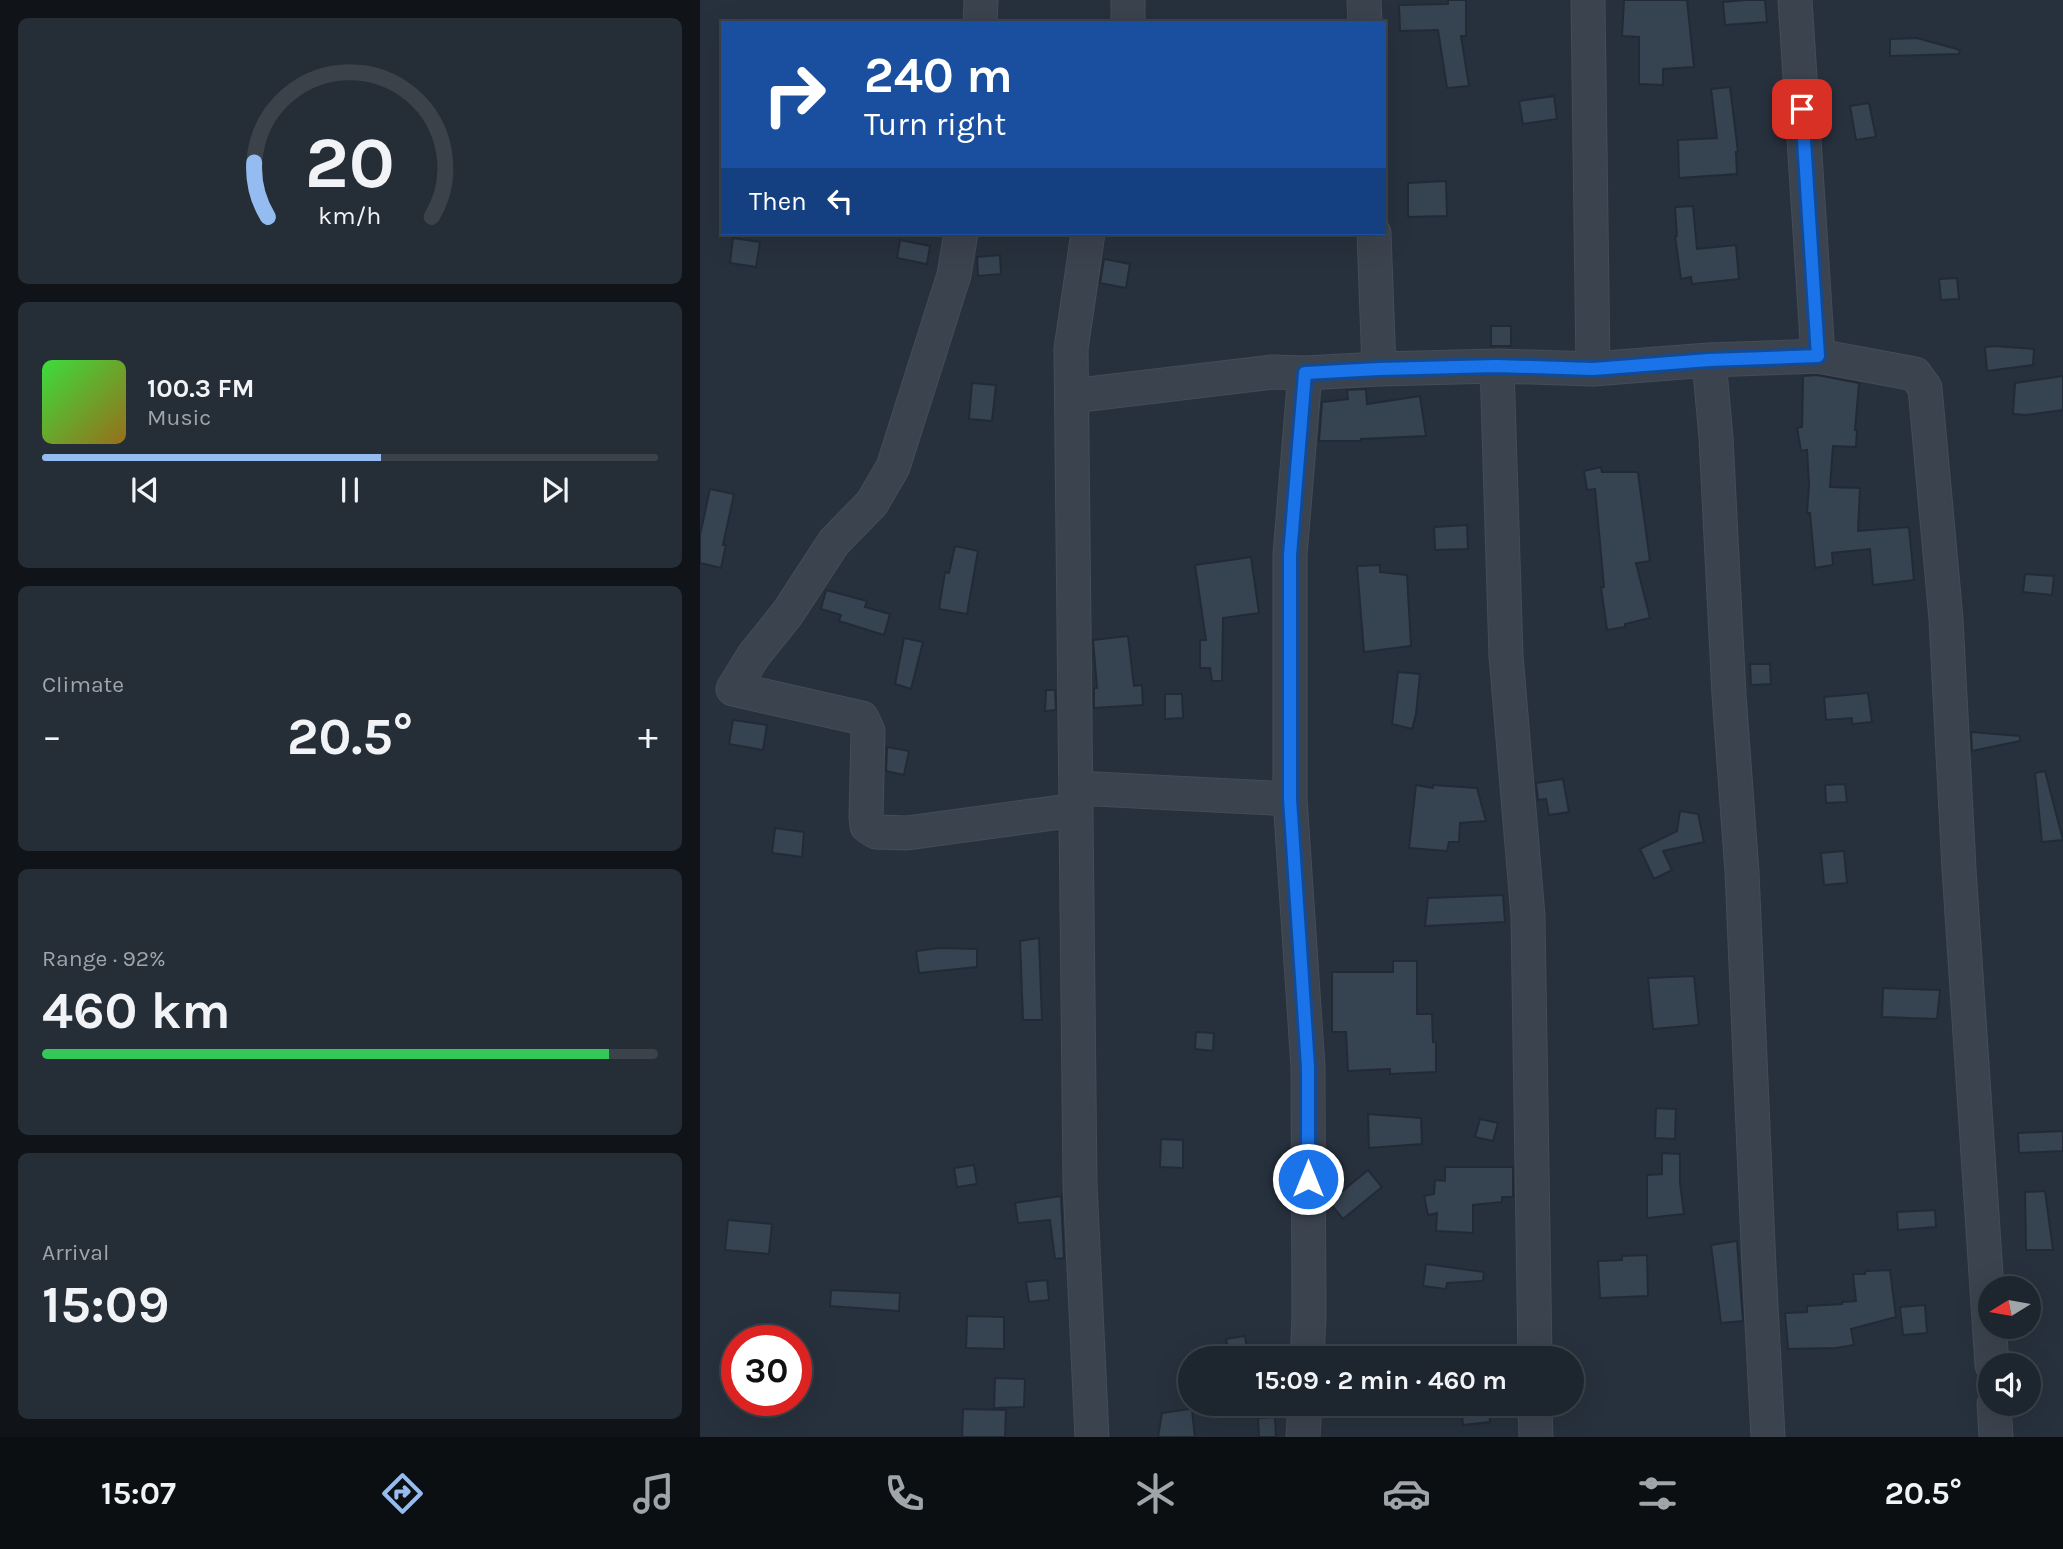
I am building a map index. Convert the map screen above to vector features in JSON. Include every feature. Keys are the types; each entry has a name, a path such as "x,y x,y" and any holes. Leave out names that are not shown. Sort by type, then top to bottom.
{"street":[{"path":"980,21 981,0"},
{"path":"1128,0 1128,21"},
{"path":"1364,0 1365,21"},
{"path":"1588,0 1593,369"},
{"path":"1795,0 1818,356"},
{"path":"961,235 954,275 893,467 872,503 834,541 787,614 754,654 733,689 862,718 869,731 866,818 867,826 876,832 907,833 1076,799 1290,799"},
{"path":"1088,235 1071,349 1080,1184 1092,1437"},
{"path":"1374,235 1379,369"},
{"path":"1072,397 1273,372 1497,366 1593,369 1709,360 1818,356 1915,374 1925,388 1946,619 1959,869 1991,1353"},
{"path":"1709,360 1742,872 1768,1437"},
{"path":"1497,366 1506,656 1528,916 1535,1346"},
{"path":"1305,373 1290,555 1290,799 1308,1067 1308,1346"},
{"path":"1303,1437 1304,1416"},
{"path":"1535,1416 1536,1437"},
{"path":"1995,1416 1996,1437"}],"building":[{"path":"1448,0 1466,0 1466,36 1461,36 1469,86 1447,88 1438,30 1400,31 1399,5 1448,4"},
{"path":"1624,0 1687,0 1694,67 1663,69 1663,85 1639,84 1639,37 1622,36"},
{"path":"1765,0 1767,22 1725,25 1723,2"},
{"path":"1917,38 1960,50 1959,54 1890,56 1890,39"},
{"path":"1730,87 1738,152 1737,174 1679,178 1678,140 1717,138 1711,89"},
{"path":"1554,96 1557,119 1523,124 1519,101"},
{"path":"1869,103 1876,137 1856,140 1850,106"},
{"path":"1446,181 1447,216 1408,217 1408,183"},
{"path":"1693,206 1697,249 1736,245 1739,279 1692,284 1691,277 1681,279 1675,236 1675,207"},
{"path":"733,238 760,242 756,267 730,263"},
{"path":"900,240 930,246 927,264 897,258"},
{"path":"1000,255 1001,274 978,276 977,257"},
{"path":"1104,259 1130,264 1126,288 1100,283"},
{"path":"1957,278 1959,299 1941,300 1939,279"},
{"path":"1491,326 1511,326 1511,346 1491,346"},
{"path":"1985,347 2034,349 2033,365 1987,371"},
{"path":"1817,375 1859,383 1856,447 1833,446 1830,487 1860,488 1858,531 1909,527 1914,580 1873,585 1870,549 1832,553 1833,565 1815,568 1810,513 1807,513 1807,450 1801,451 1797,428 1802,427 1803,376"},
{"path":"2063,376 2063,410 2013,414 2015,383"},
{"path":"972,383 996,385 992,421 969,419"},
{"path":"1366,389 1367,404 1420,396 1426,436 1319,441 1322,402 1348,399 1347,390"},
{"path":"1601,467 1602,472 1638,473 1650,561 1636,563 1650,618 1607,630 1601,587 1604,587 1595,489 1587,490 1584,471"},
{"path":"710,489 734,494 721,568 700,563 700,535"},
{"path":"1467,525 1468,549 1435,550 1434,527"},
{"path":"955,546 978,551 967,614 939,609 945,572 949,573"},
{"path":"1251,557 1259,613 1223,618 1222,681 1212,681 1210,668 1200,668 1200,640 1206,640 1195,565"},
{"path":"1380,565 1380,572 1407,575 1411,646 1364,652 1357,566"},
{"path":"2025,574 2054,576 2052,595 2023,592"},
{"path":"826,590 867,601 865,607 890,614 884,635 839,621 841,615 821,609"},
{"path":"1128,636 1134,686 1142,685 1143,705 1094,708 1094,688 1097,688 1093,640"},
{"path":"904,638 923,642 911,689 895,684"},
{"path":"1750,664 1770,664 1771,684 1751,685"},
{"path":"1398,672 1420,674 1412,729 1392,724"},
{"path":"1046,690 1055,690 1056,710 1045,711"},
{"path":"1868,693 1872,722 1852,724 1852,718 1826,720 1824,697"},
{"path":"1165,694 1182,694 1183,718 1165,719"},
{"path":"733,720 767,725 763,750 729,744"},
{"path":"1971,732 2020,736 2020,741 1972,751"},
{"path":"887,747 909,751 904,775 886,771"},
{"path":"2045,771 2063,840 2042,842 2035,773"},
{"path":"1563,779 1569,812 1549,815 1546,799 1538,800 1536,783"},
{"path":"1845,784 1847,802 1826,803 1825,785"},
{"path":"1416,785 1433,788 1433,785 1477,788 1486,821 1460,823 1459,842 1449,842 1447,851 1409,848"},
{"path":"1680,811 1698,814 1704,842 1663,851 1672,870 1654,879 1640,849 1677,831"},
{"path":"775,828 804,832 802,857 772,853"},
{"path":"1844,851 1847,883 1824,885 1821,853"},
{"path":"1503,895 1505,922 1425,926 1428,898"},
{"path":"1039,938 1042,1020 1023,1020 1020,941"},
{"path":"940,948 977,949 977,967 919,973 916,951"},
{"path":"1393,961 1417,961 1417,1014 1432,1014 1436,1072 1390,1074 1390,1069 1348,1071 1346,1032 1332,1032 1332,972 1393,972"},
{"path":"1694,976 1699,1025 1653,1029 1648,978"},
{"path":"1883,988 1940,990 1937,1019 1882,1017"},
{"path":"1196,1032 1214,1033 1213,1051 1195,1049"},
{"path":"1656,1108 1676,1109 1675,1139 1655,1138"},
{"path":"1368,1114 1421,1118 1422,1144 1369,1148"},
{"path":"1480,1119 1498,1123 1493,1141 1475,1137"},
{"path":"2063,1131 2063,1151 2019,1153 2018,1133"},
{"path":"1161,1139 1183,1140 1183,1168 1160,1167"},
{"path":"1662,1153 1680,1154 1684,1214 1647,1218 1647,1175 1662,1174"},
{"path":"974,1165 977,1184 957,1187 954,1168"},
{"path":"1445,1167 1513,1167 1513,1197 1502,1197 1502,1202 1473,1205 1473,1233 1436,1231 1437,1213 1428,1215 1424,1196 1434,1194 1435,1180 1445,1181"},
{"path":"1368,1170 1382,1187 1343,1219 1329,1202"},
{"path":"2045,1191 2053,1250 2026,1250 2025,1192"},
{"path":"1061,1196 1064,1258 1055,1259 1050,1220 1018,1223 1015,1203"},
{"path":"1935,1210 1936,1227 1898,1230 1897,1212"},
{"path":"728,1220 772,1224 769,1254 725,1250"},
{"path":"1737,1241 1743,1321 1721,1323 1711,1245"},
{"path":"1647,1255 1648,1296 1600,1298 1598,1261"},
{"path":"1426,1264 1484,1272 1483,1281 1447,1283 1446,1289 1423,1286"},
{"path":"1890,1270 1896,1317 1851,1329 1854,1345 1788,1349 1785,1313 1807,1312 1807,1306 1856,1301 1853,1274"},
{"path":"1047,1280 1049,1300 1029,1302 1026,1282"},
{"path":"831,1290 900,1293 899,1311 830,1306"},
{"path":"1925,1305 1927,1333 1903,1335 1900,1307"},
{"path":"967,1316 1004,1317 1004,1349 966,1348"},
{"path":"1245,1336 1246,1346 1227,1346 1226,1339"},
{"path":"995,1378 1025,1379 1024,1407 994,1408"},
{"path":"963,1409 1006,1410 1005,1437 962,1437"},
{"path":"1178,1411 1178,1416 1193,1416 1195,1437 1158,1437 1162,1413"},
{"path":"1462,1416 1490,1416 1490,1422 1463,1425"},
{"path":"1275,1417 1276,1437 1259,1437 1258,1418"}],"route":[{"path":"1308,1179 1308,1067 1290,799 1290,555 1305,373 1497,366 1593,369 1709,360 1818,356 1802,109"}]}
